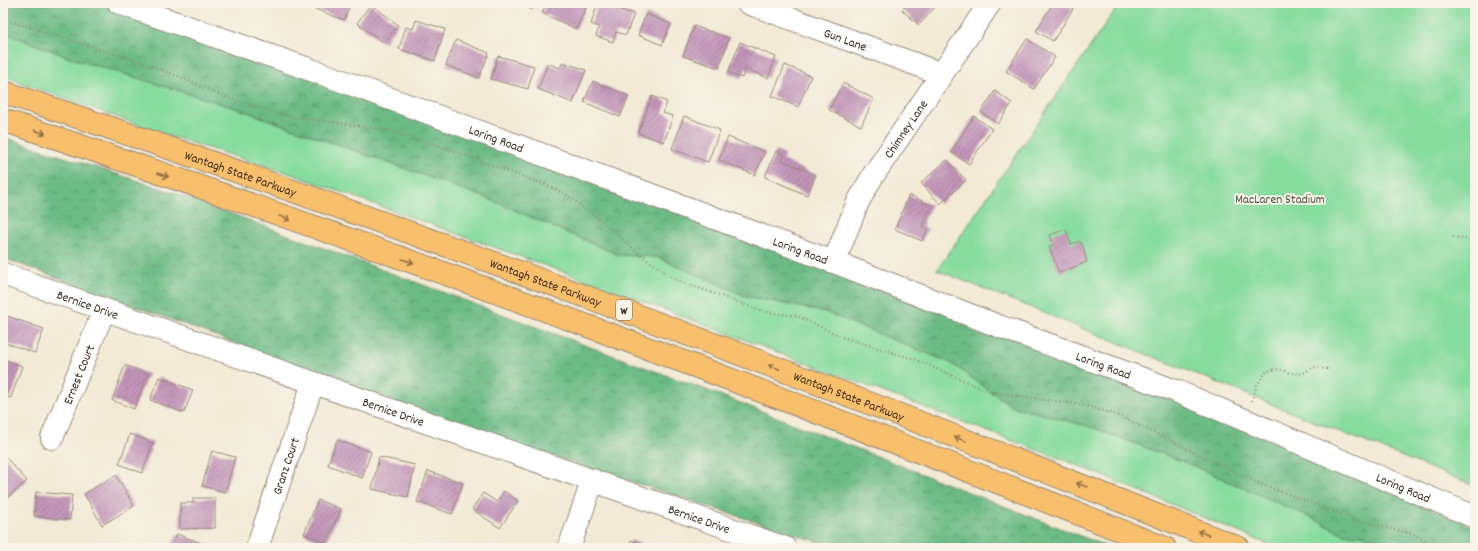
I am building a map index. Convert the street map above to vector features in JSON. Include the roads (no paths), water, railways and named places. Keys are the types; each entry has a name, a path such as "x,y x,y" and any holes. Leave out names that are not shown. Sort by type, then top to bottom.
{"highway":[{"name":"Wantagh State Parkway","path":"3,92 166,146 546,281 1089,488 1239,548"},
{"name":"Wantagh State Parkway","path":"3,120 339,236 647,348 929,455 1165,548"}],"street":[{"name":"Loring Road","path":"119,3 320,73 834,262 993,324 1176,391 1475,517"},
{"name":"Gun Lane","path":"748,3 942,74"},
{"name":"Chimney Lane","path":"834,262 865,189 990,3"},
{"name":"Bernice Drive","path":"3,274 785,548"},
{"name":"Ernest Court","path":"52,438 104,310"},
{"name":"Granz Court","path":"257,548 314,383"},
{"path":"570,548 593,480"}],"park label":[{"name":"MacLaren Stadium","path":"1280,198"}]}
